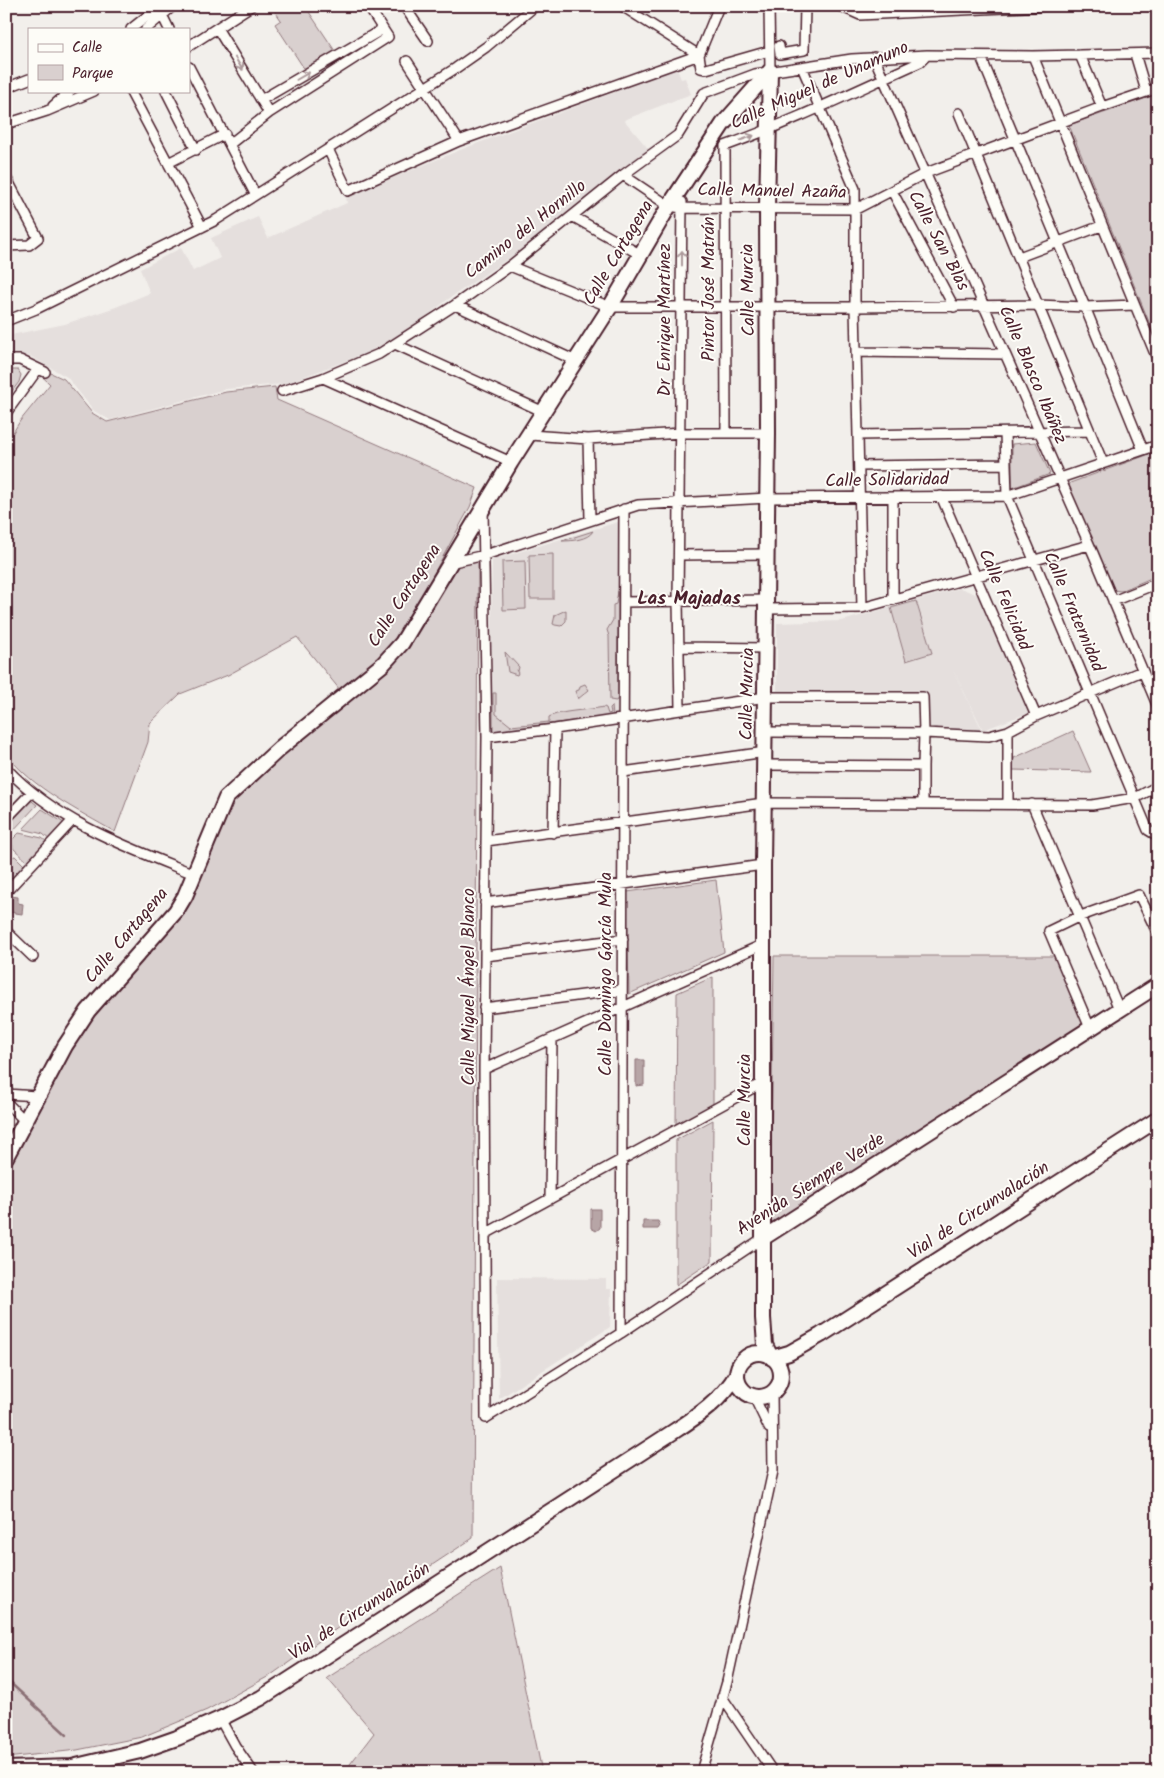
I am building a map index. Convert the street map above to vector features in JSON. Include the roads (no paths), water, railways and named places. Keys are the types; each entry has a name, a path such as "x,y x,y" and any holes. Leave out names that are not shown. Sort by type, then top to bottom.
{"main road":[{"name":"Calle Murcia","path":"770,71 767,207 769,308 766,758 764,803 763,1318 766,1345 772,1358"},
{"name":"Calle Cartagena","path":"6,1157 65,1046 88,1011 176,911 185,896 226,798 280,748 332,708 393,654 511,462 610,307 640,255 676,207 681,191 721,140 723,124 770,71"},
{"name":"Avenida Siempre Verde","path":"763,1238 1158,985"},
{"name":"Vial de Circunvalación","path":"772,1358 789,1353 821,1336 1158,1119"},
{"name":"Calle Murcia","path":"749,1356 759,1334 763,1318"},
{"name":"Vial de Circunvalación","path":"780,1375 798,1354 821,1336"},
{"path":"760,1354 772,1358 779,1366 778,1384 772,1393 763,1397 753,1396 740,1385 737,1374 740,1364 749,1356 760,1354"},
{"name":"Vial de Circunvalación","path":"705,1411 729,1388 737,1374"},
{"name":"Vial de Circunvalación","path":"6,1769 72,1767 132,1753 178,1738 220,1719 261,1698 705,1411 733,1398 753,1396"}],"street":[{"path":"134,28 161,11 174,6"},
{"path":"190,45 251,6"},
{"path":"230,144 269,113 388,37 368,6"},
{"path":"404,6 428,41"},
{"path":"6,321 36,309 202,227 328,149 486,46 535,6"},
{"path":"622,6 698,55"},
{"path":"719,6 698,55 701,68 706,69 769,50"},
{"path":"769,6 770,71"},
{"path":"779,46 780,54 804,50 805,6"},
{"path":"840,6 859,10 1044,6"},
{"path":"147,28 161,11"},
{"path":"161,11 169,28"},
{"path":"216,28 269,113"},
{"path":"261,100 383,29"},
{"name":"Camino del Hornillo","path":"282,391 324,378 364,362 397,344 510,266 623,175 678,135 704,94 755,74 874,57 927,54 981,57 1158,53"},
{"name":"Calle Miguel de Unamuno","path":"721,140 769,130 920,62 927,54"},
{"path":"1135,54 1146,91"},
{"path":"328,149 348,191 459,141 698,55"},
{"path":"1080,55 1102,107"},
{"path":"1034,56 1059,123 1158,361"},
{"name":"Calle Blasco Ibáñez","path":"874,57 1038,432 1060,478 1158,706"},
{"path":"981,57 1143,450"},
{"path":"407,61 459,141"},
{"path":"802,68 855,189 855,307 862,608"},
{"path":"190,69 255,194"},
{"path":"6,88 28,79"},
{"name":"Calle Manuel Azaña","path":"676,207 856,209 926,173 1158,88"},
{"path":"48,111 69,92"},
{"path":"6,124 48,111 88,92"},
{"path":"131,92 202,227"},
{"path":"167,92 196,150"},
{"path":"959,113 1103,463"},
{"path":"168,163 225,134"},
{"name":"Pintor José Matrán","path":"721,140 726,207 726,433"},
{"path":"623,175 676,207"},
{"path":"6,177 38,238 29,245 6,246"},
{"name":"Calle San Blas","path":"892,191 954,307"},
{"name":"Dr Enrique Martínez","path":"676,207 682,306 680,555 678,584 680,709"},
{"path":"572,216 640,255"},
{"path":"1019,257 1101,226"},
{"path":"510,266 610,307 769,308 1038,305 1085,308 1135,305"},
{"path":"455,305 576,361"},
{"path":"397,344 544,412"},
{"path":"856,352 1004,354"},
{"path":"6,360 20,360 41,370 6,413"},
{"path":"324,378 511,462"},
{"path":"858,435 1089,431"},
{"path":"530,435 588,439 681,433 768,433"},
{"name":"Calle Fraternidad","path":"1005,433 1006,496 1148,830 1158,836"},
{"path":"588,439 590,519"},
{"name":"Calle Solidaridad","path":"449,563 485,555 590,519 638,505 768,498 1006,496 1158,445"},
{"path":"859,466 1006,464"},
{"name":"Calle Felicidad","path":"941,496 1036,716"},
{"path":"893,497 893,600"},
{"name":"Calle Miguel Ángel Blanco","path":"483,508 487,737 484,903 484,1070 487,1233 486,1418"},
{"name":"Calle Domingo García Mula","path":"621,1333 624,509"},
{"path":"624,602 678,601 862,608 1089,545"},
{"path":"680,555 768,554"},
{"path":"1113,601 1158,583"},
{"path":"680,647 767,648"},
{"path":"766,732 924,733 989,736 1008,731 1036,716 1142,671"},
{"path":"487,737 555,730 766,697 923,698 923,802"},
{"path":"553,833 555,730"},
{"path":"1008,731 1008,803"},
{"path":"623,772 766,758 923,766"},
{"path":"6,768 32,792 73,820 124,845 194,874"},
{"path":"486,841 623,824 764,803 1102,804 1135,798 1158,786"},
{"path":"6,819 32,792"},
{"path":"1032,804 1078,917 1119,1009"},
{"path":"6,892 73,820"},
{"path":"484,903 764,865"},
{"path":"1090,1028 1049,931 1078,917 1139,895 1158,934"},
{"path":"6,931 33,957"},
{"path":"485,956 623,939"},
{"path":"484,1070 764,944"},
{"path":"484,1008 622,990"},
{"path":"550,1199 552,1039"},
{"path":"487,1233 764,1082"},
{"path":"6,1094 37,1096"},
{"path":"6,1102 25,1121"},
{"name":"Avenida Siempre Verde","path":"486,1418 621,1333 763,1238"},
{"path":"701,1772 722,1697 773,1471 772,1393"},
{"path":"753,1396 765,1417 774,1442"},
{"path":"722,1697 773,1772"},
{"path":"220,1719 234,1746 253,1772"}],"waterway":[{"path":"6,1679 67,1735"}],"district":[{"name":"Las Majadas","path":"689,599"}]}
